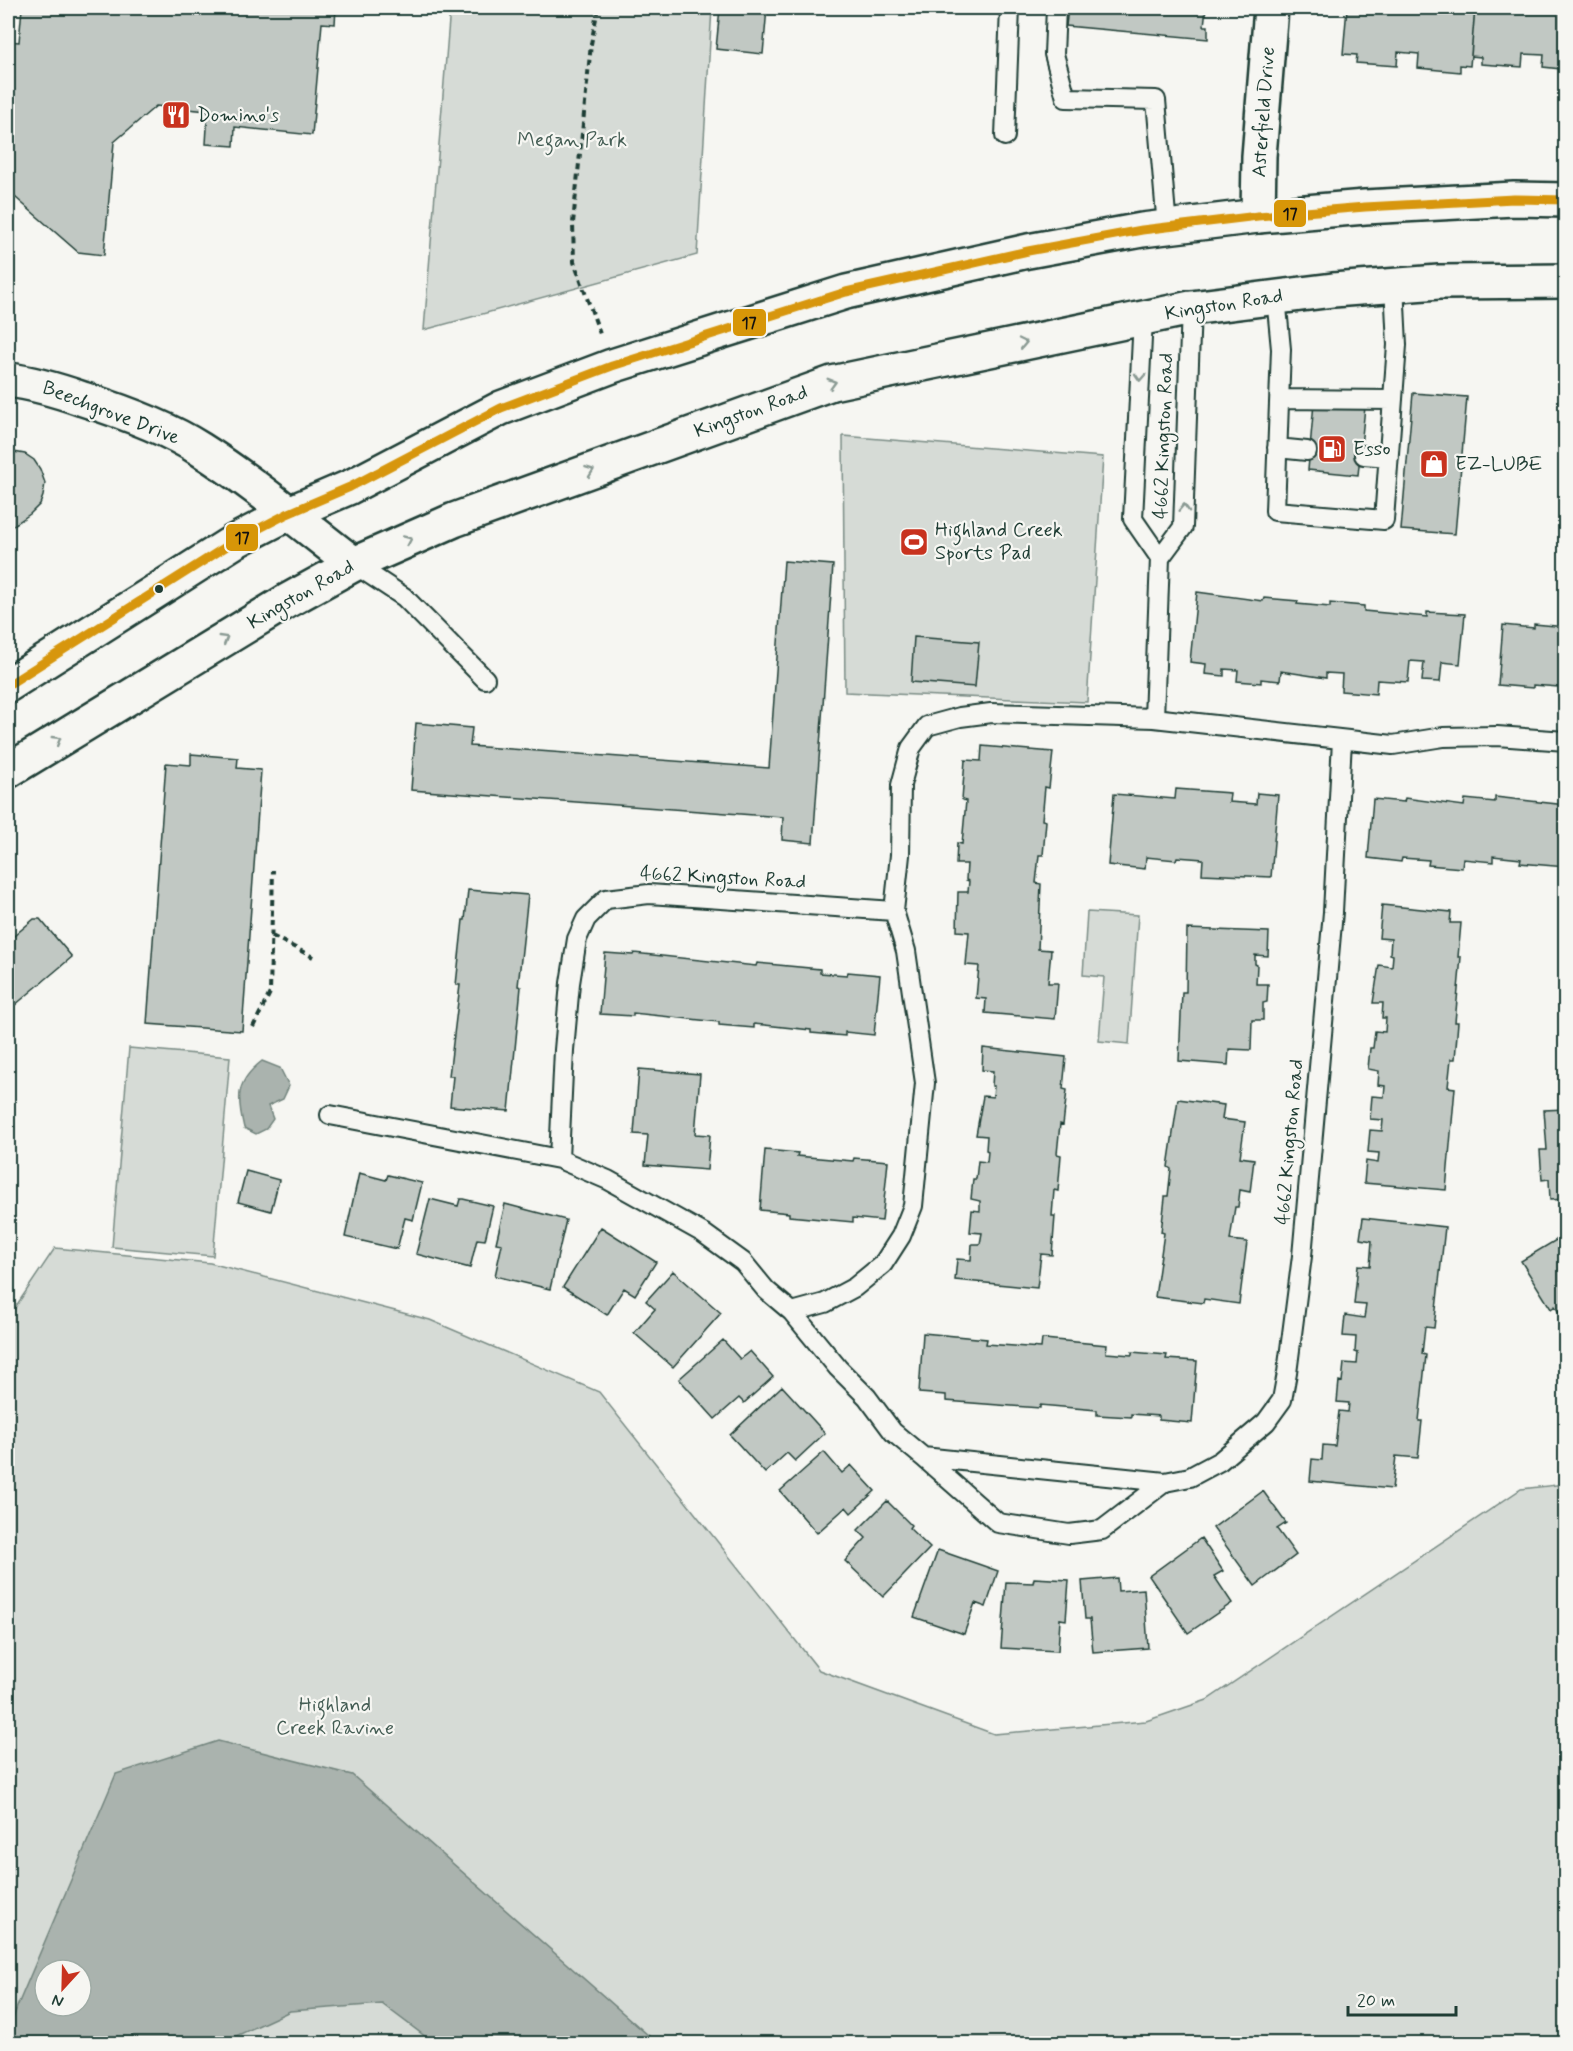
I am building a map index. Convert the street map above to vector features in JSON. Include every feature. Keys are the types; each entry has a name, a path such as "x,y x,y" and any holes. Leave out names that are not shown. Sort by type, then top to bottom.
{"main road":[{"name":"Asterfield Drive","path":"1258,216 1259,156 1271,8"},
{"path":"8,685 235,541 288,514 350,487 501,408 612,366 846,292 1028,251 1167,227 1365,207 1514,199 1566,200"},
{"name":"Kingston Road","path":"8,771 287,601 354,564 454,520 832,382 1191,308 1333,290 1394,285 1439,282 1566,281"},
{"name":"Beechgrove Drive","path":"8,380 33,382 94,402 151,425 199,448 354,564"}],"lane":[{"path":"1005,136 1010,8"},
{"path":"1056,8 1054,54 1066,98 1156,100 1167,227"},
{"path":"1276,297 1281,349 1275,511 1384,520 1397,345 1394,285"},
{"name":"4662 Kingston Road","path":"1143,318 1133,519 1160,558 1183,527 1191,308"},
{"path":"1280,399 1393,400"},
{"path":"1277,448 1307,451"},
{"path":"1364,456 1389,457"},
{"path":"1154,718 1160,558"},
{"path":"354,564 404,597 485,679"},
{"path":"792,1312 825,1304 855,1287 883,1264 901,1236 914,1206 926,1083 906,951 894,911 900,855 901,785 911,748 927,726 960,717 991,713 1154,718 1393,745 1443,737 1497,736 1566,741"},
{"name":"4662 Kingston Road","path":"923,1457 1165,1482 1190,1477 1220,1461 1266,1422 1282,1400 1302,1256 1333,912 1342,740"},
{"name":"4662 Kingston Road","path":"559,1159 564,1050 570,982 577,939 586,919 606,898 649,894 894,911"},
{"name":"4662 Kingston Road","path":"330,1115 559,1159 608,1180 703,1233 743,1262 766,1290 792,1312 838,1368 867,1397 893,1432 998,1523 1069,1534 1102,1530 1165,1482"}],"path":[{"path":"591,312 574,262 573,223 591,44 598,8"},
{"path":"253,1027 270,993 273,870"},
{"path":"272,936 313,957"}],"green space":[{"name":"Megan Park","path":"450,8 712,8 697,255 424,330"},
{"path":"843,436 1103,457 1087,702 845,692"},
{"path":"1087,912 1138,915 1129,1044 1099,1041 1104,977 1083,975"},
{"path":"129,1048 230,1057 213,1256 112,1247"},
{"name":"Highland Creek Ravine","path":"55,1248 210,1263 430,1320 599,1392 819,1670 994,1734 1146,1721 1207,1700 1521,1489 1565,1484 1565,2043 8,2044 8,1318"}],"shaded area":[{"path":"262,1061 280,1068 289,1086 283,1099 268,1106 273,1119 266,1129 256,1134 244,1128 240,1108 240,1091 247,1076"},
{"path":"218,1741 352,1775 657,2043 434,2043 382,2004 290,2011 221,2043 8,2043 8,2033 33,1969 33,2018 93,2018 93,1958 38,1958 116,1774"}],"building":[{"path":"22,8 150,8 218,13 219,8 336,8 335,24 322,23 312,135 235,127 234,146 206,144 208,111 156,106 114,142 104,255 78,252 8,191 10,165 8,165 8,41 19,42"},
{"path":"720,8 767,8 763,54 716,49"},
{"path":"1068,8 1206,8 1204,26 1208,26 1208,39 1066,26"},
{"path":"1347,8 1475,8 1470,66 1460,65 1460,72 1418,68 1419,54 1398,52 1397,66 1356,63 1357,55 1343,54"},
{"path":"1475,8 1566,8 1566,72 1561,69 1543,67 1544,55 1523,54 1522,67 1481,64 1481,57 1471,56"},
{"name":"EZ-LUBE","path":"1413,393 1467,397 1455,534 1401,530"},
{"path":"1314,403 1365,407 1358,475 1308,470"},
{"path":"8,451 25,454 34,460 45,483 40,504 8,529"},
{"path":"784,561 833,565 813,843 782,840 783,817 411,790 416,723 472,728 470,746 769,768"},
{"path":"1197,592 1263,601 1264,598 1298,601 1297,604 1330,607 1330,603 1364,606 1364,611 1427,617 1427,612 1465,614 1460,664 1442,662 1440,682 1422,681 1424,662 1410,661 1408,682 1377,680 1376,694 1341,691 1342,674 1326,673 1326,678 1281,671 1280,681 1261,679 1261,683 1237,681 1238,670 1224,669 1224,676 1205,674 1206,664 1190,662"},
{"path":"1534,624 1566,627 1566,691 1559,690 1559,687 1533,685 1533,688 1498,685 1503,625 1534,628"},
{"path":"914,637 979,642 975,687 911,682"},
{"path":"982,746 1053,752 1049,788 1045,787 1042,820 1046,821 1043,855 1039,855 1036,883 1041,884 1038,949 1051,950 1048,983 1058,983 1055,1019 985,1013 986,999 976,998 979,966 966,965 969,932 957,931 958,892 968,892 969,881 966,880 967,864 956,864 957,843 962,844 966,801 962,800 965,760 981,761"},
{"path":"191,754 238,758 237,768 261,770 242,1031 147,1024 166,763 191,765"},
{"path":"1176,789 1230,793 1229,802 1256,804 1257,793 1278,795 1271,877 1202,874 1203,859 1177,857 1176,860 1146,857 1145,869 1108,865 1114,794 1175,799"},
{"path":"1495,797 1566,805 1566,867 1520,863 1521,859 1493,856 1493,862 1463,859 1462,868 1428,865 1429,860 1402,858 1401,862 1368,858 1373,799 1404,802 1405,798 1464,806 1465,799 1495,802"},
{"path":"468,890 528,895 518,986 521,987 509,1111 450,1106 453,1076 449,1076 460,985 456,985"},
{"path":"1382,905 1451,912 1450,923 1461,923 1458,957 1461,957 1455,1022 1458,1022 1455,1059 1451,1059 1448,1087 1455,1088 1446,1190 1364,1183 1366,1161 1378,1163 1379,1153 1368,1152 1370,1130 1382,1131 1383,1120 1370,1119 1372,1096 1384,1097 1385,1086 1378,1085 1379,1071 1368,1069 1370,1048 1373,1048 1375,1031 1385,1032 1386,1018 1382,1018 1383,1003 1373,1003 1379,965 1392,967 1391,939 1379,938"},
{"path":"34,919 40,919 72,957 8,1011 8,941"},
{"path":"1187,929 1269,932 1268,956 1255,955 1256,984 1268,984 1267,1002 1263,1003 1263,1020 1252,1020 1251,1050 1229,1049 1228,1065 1179,1061 1182,992 1186,992"},
{"path":"605,953 633,955 634,953 756,966 757,963 820,969 820,973 847,975 848,972 880,975 874,1035 845,1032 845,1036 811,1033 811,1030 754,1024 754,1028 719,1025 719,1022 633,1013 633,1016 600,1014"},
{"path":"983,1048 1066,1057 1063,1089 1067,1090 1057,1154 1061,1155 1058,1191 1054,1190 1052,1255 1041,1254 1037,1288 955,1280 957,1259 971,1260 972,1244 980,1244 982,1233 970,1232 972,1210 980,1211 980,1201 971,1199 973,1179 976,1179 978,1161 987,1162 988,1151 986,1150 987,1136 976,1135 983,1096 993,1097 994,1086 992,1086 993,1071 982,1070"},
{"path":"639,1069 700,1074 695,1134 710,1135 707,1170 645,1165 648,1135 634,1134"},
{"path":"1178,1099 1224,1105 1222,1119 1245,1122 1240,1157 1254,1159 1250,1192 1240,1190 1230,1240 1247,1242 1239,1304 1204,1299 1203,1303 1155,1297 1164,1233 1161,1232 1165,1196 1168,1196 1171,1169 1168,1167"},
{"path":"1566,1109 1566,1199 1550,1200 1549,1179 1542,1180 1540,1150 1547,1150 1544,1110"},
{"path":"765,1150 798,1153 797,1156 853,1161 854,1158 888,1161 882,1221 853,1218 853,1222 789,1216 789,1213 760,1210"},
{"path":"246,1171 279,1180 271,1211 238,1202"},
{"path":"359,1173 386,1180 388,1175 422,1183 413,1220 405,1218 397,1249 345,1237"},
{"path":"430,1199 458,1206 460,1199 463,1199 493,1206 485,1240 477,1239 470,1268 416,1254"},
{"path":"505,1204 566,1220 550,1289 495,1276 502,1244 496,1243"},
{"path":"1363,1218 1445,1227 1434,1328 1425,1327 1422,1354 1426,1355 1419,1421 1422,1421 1418,1458 1396,1456 1392,1489 1310,1481 1312,1459 1322,1460 1323,1445 1335,1446 1339,1411 1348,1412 1349,1403 1337,1402 1344,1363 1357,1364 1356,1337 1343,1336 1345,1315 1364,1318 1366,1305 1354,1304 1358,1265 1370,1266 1372,1241 1360,1239"},
{"path":"601,1227 656,1262 635,1295 624,1288 607,1315 563,1287"},
{"path":"1566,1234 1565,1322 1555,1306 1551,1309 1521,1261"},
{"path":"673,1271 721,1313 673,1367 634,1333 655,1309 646,1301"},
{"path":"923,1333 987,1339 986,1344 1041,1348 1042,1339 1107,1345 1106,1353 1132,1355 1132,1352 1167,1355 1166,1359 1197,1361 1192,1423 1159,1420 1159,1416 1097,1415 1097,1410 946,1401 946,1395 919,1393"},
{"path":"723,1340 740,1359 750,1351 773,1377 744,1403 739,1398 715,1419 679,1379"},
{"path":"782,1386 825,1433 795,1461 787,1453 765,1473 730,1435"},
{"path":"824,1452 842,1473 851,1465 875,1491 851,1513 846,1507 817,1533 780,1491"},
{"path":"1263,1491 1286,1523 1277,1529 1296,1555 1255,1586 1213,1528"},
{"path":"887,1501 911,1525 909,1528 930,1548 883,1597 845,1561 866,1538 858,1530"},
{"path":"1201,1538 1223,1571 1214,1576 1232,1603 1188,1633 1149,1576"},
{"path":"938,1550 998,1571 986,1607 975,1603 964,1634 914,1617"},
{"path":"1034,1578 1069,1580 1066,1620 1060,1619 1058,1651 1001,1648 1006,1582 1033,1583"},
{"path":"1117,1578 1118,1591 1144,1589 1148,1648 1093,1652 1090,1619 1085,1619 1082,1581"}],"transit line":[{"name":"17","path":"8,685 235,541 287,514 350,487 501,408 612,366 846,292 1028,251 1142,230 1258,216 1365,207 1514,199 1566,200"}],"place":[{"name":"Domino's","path":"176,115"},
{"name":"Esso","path":"1332,449"},
{"name":"EZ-LUBE","path":"1434,464"},
{"name":"Highland Creek Sports Pad","path":"914,542"}]}
